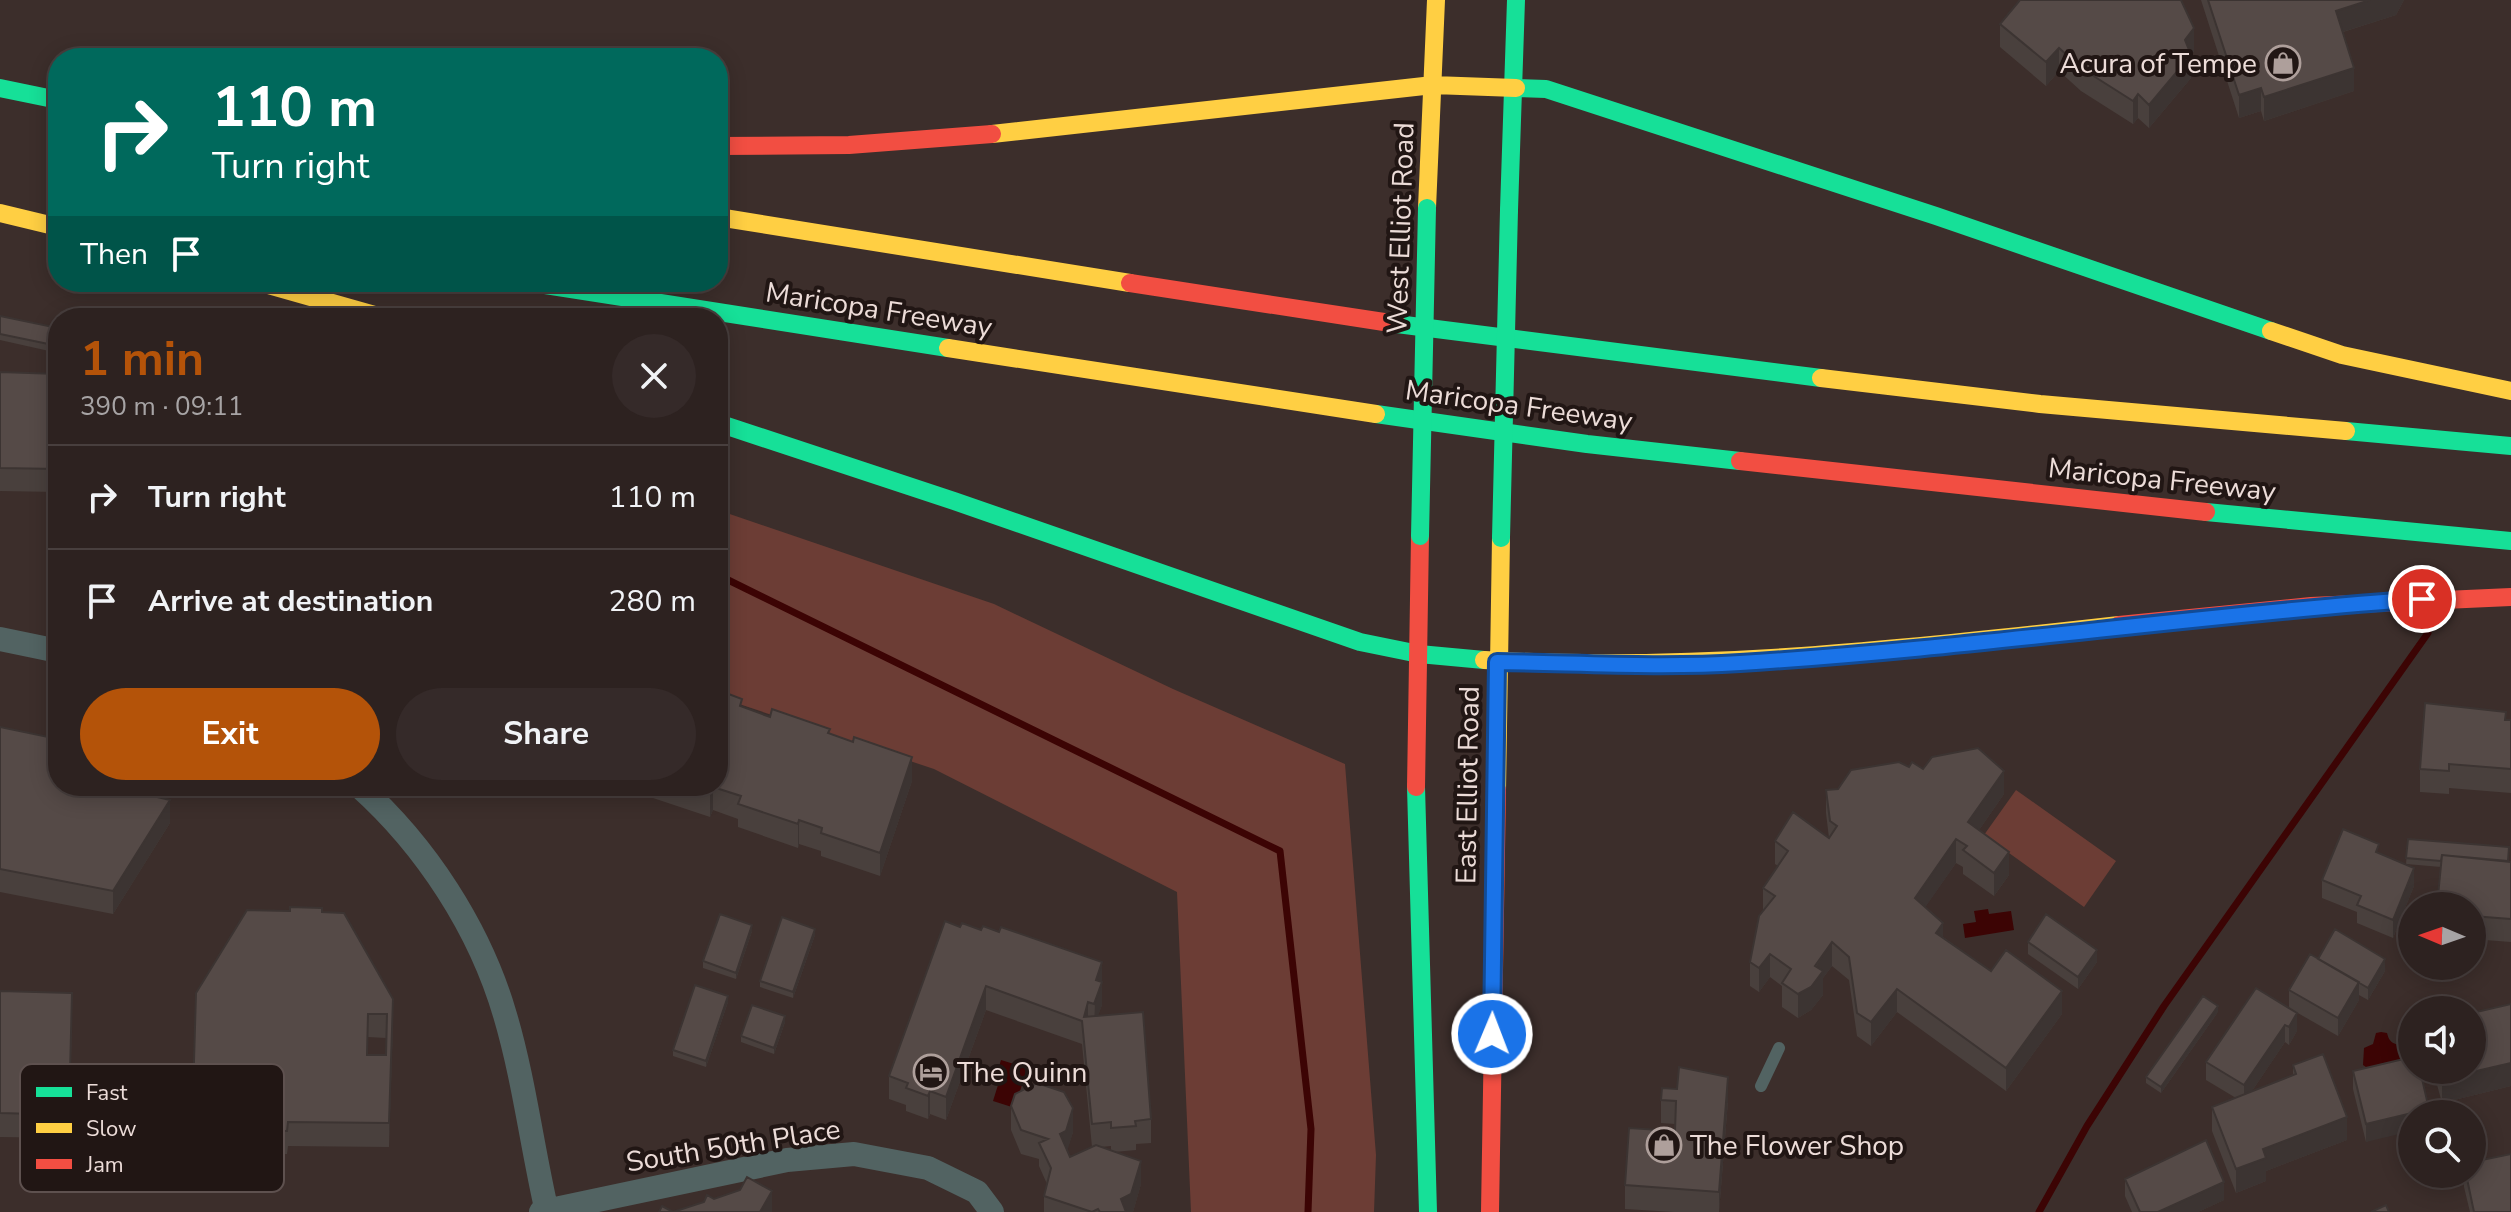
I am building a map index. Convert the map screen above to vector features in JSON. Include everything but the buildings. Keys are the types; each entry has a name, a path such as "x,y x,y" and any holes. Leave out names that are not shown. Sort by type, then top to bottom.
{"main road":[{"name":"West Elliot Road","path":"1418,602 1427,208 1436,0"},
{"path":"1513,87 1516,0"},
{"path":"728,146 849,145 992,134 1433,85 1546,89 1936,216 2342,355 2511,391"},
{"name":"East Elliot Road","path":"1490,1212 1497,662 1513,87"},
{"path":"0,88 48,98"},
{"path":"0,213 48,225"},
{"path":"728,219 1315,313 1585,350 2040,404 2511,446"},
{"path":"293,292 350,308"},
{"name":"Maricopa Freeway","path":"590,292 692,308"},
{"name":"Maricopa Freeway","path":"728,314 1309,405 1587,444 2178,509 2511,541"},
{"path":"728,426 969,506 1360,642 1417,654 1497,662 1739,663 1962,645 2309,606 2511,597"},
{"name":"East Elliot Road","path":"1418,602 1415,823 1428,1212"}],"street":[{"path":"0,639 48,649"},
{"path":"370,796 385,809 430,868 461,912 483,955 512,1042 545,1211"},
{"name":"South 50th Place","path":"545,1211 773,1163 854,1154 928,1168 985,1202"}],"lane":[{"path":"1761,1086 1779,1048"}],"shaded area":[{"path":"728,513 994,604 1173,689 1345,764 1376,1155 1374,1212 1191,1212 1177,892 934,769 728,700"},
{"path":"2016,790 2116,861 2084,907 1984,835"},
{"path":"1988,909 1989,914 2011,911 2014,930 1965,938 1963,924 1976,922 1974,911"},
{"path":"2376,1033 2387,1033 2390,1040 2398,1045 2397,1064 2385,1063 2369,1069 2363,1065 2364,1048 2373,1044"},
{"path":"1001,1060 1027,1068 1015,1108 993,1101"}],"waterway":[{"path":"728,580 1280,851 1311,1129 1308,1212"},
{"path":"2039,1212 2087,1126 2164,1006 2428,633"}],"traffic: fast":[{"path":"1509,210 1516,0"},
{"path":"0,88 48,98"},
{"path":"1516,88 1546,89 1936,216 2271,331"},
{"path":"1420,536 1427,208"},
{"path":"1501,538 1509,210"},
{"path":"590,292 692,308"},
{"path":"728,314 948,348"},
{"path":"1397,324 1821,378"},
{"path":"1376,414 1587,444 1740,461"},
{"path":"728,426 1360,642 1419,654 1484,660"},
{"path":"2346,431 2511,446"},
{"path":"2206,512 2511,541"},
{"path":"1416,787 1428,1212"}],"traffic: slow":[{"path":"1427,208 1436,0"},
{"path":"992,134 1433,85 1516,88"},
{"path":"0,213 48,225"},
{"path":"728,219 1130,283"},
{"path":"293,292 350,308"},
{"path":"2271,331 2342,355 2511,391"},
{"path":"948,348 1376,414"},
{"path":"1821,378 2040,404 2346,431"},
{"path":"1497,790 1501,538"},
{"path":"1484,660 1564,663 1723,661 1881,650 2119,625"}],"traffic: jam":[{"path":"728,146 849,145 992,134"},
{"path":"1130,283 1397,324"},
{"path":"1740,461 2206,512"},
{"path":"1416,787 1420,536"},
{"path":"2119,625 2311,606 2511,597"},
{"path":"1490,1212 1497,790"}],"place":[{"name":"Acura of Tempe","path":"2283,63"},
{"name":"The Quinn","path":"931,1072"},
{"name":"The Flower Shop","path":"1664,1145"}],"route":[{"path":"1492,1034 1497,662 1739,663 1962,645 2309,606 2422,599"}]}
